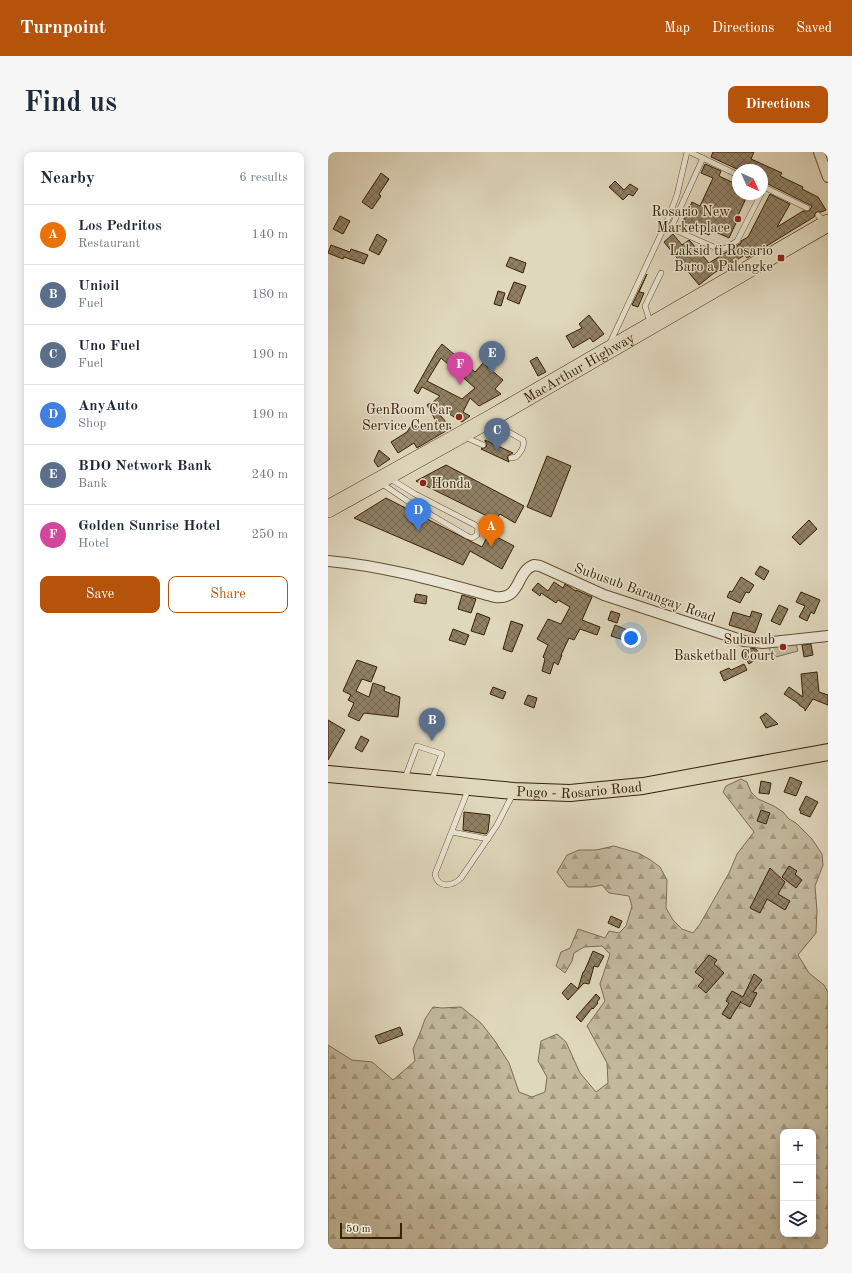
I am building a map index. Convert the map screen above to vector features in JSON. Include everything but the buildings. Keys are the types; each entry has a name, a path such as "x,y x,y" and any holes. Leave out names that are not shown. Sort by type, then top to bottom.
{"highway":[{"name":"MacArthur Highway","path":"328,509 488,420 651,325 824,221"}],"main road":[{"name":"Pugo - Rosario Road","path":"328,774 514,791 570,793 644,786 828,752"}],"street":[{"path":"819,152 828,177"},
{"name":"Subusub Barangay Road","path":"328,561 357,564 410,574 501,598 511,594 526,571 534,565 540,566 604,595 744,641 763,643 828,636"}],"lane":[{"path":"606,351 668,219 677,195 686,152"},
{"path":"690,152 732,172"},
{"path":"703,158 672,226 675,230 721,250 737,241 757,200"},
{"path":"768,192 808,208"},
{"path":"651,325 646,306 661,273"},
{"path":"488,420 523,440 524,444 520,452 516,457 511,458"},
{"path":"461,435 483,445"},
{"path":"382,479 475,525 478,528 477,535 472,538 467,536 406,500 382,479"},
{"path":"404,781 417,746 442,754 431,783"},
{"path":"469,787 435,874 436,879 440,883 446,885 456,883 461,878 497,825 514,791"},
{"path":"452,832 488,839"}],"green space":[{"name":"Subusub Basketball Court","path":"794,636 798,651 772,658 768,643"},
{"path":"741,779 747,782 751,792 758,799 774,806 796,823 812,839 822,854 823,865 815,886 817,911 816,933 798,955 809,973 824,985 828,992 828,1249 328,1249 328,1045 352,1060 372,1062 393,1080 415,1061 413,1049 425,1019 433,1007 461,1007 481,1023 495,1041 509,1063 519,1092 532,1097 545,1092 547,1077 538,1061 541,1041 557,1034 566,1042 580,1073 596,1092 608,1083 607,1063 587,1026 605,1001 600,984 610,954 602,946 584,947 574,953 572,961 565,973 556,966 561,952 570,948 578,929 605,938 609,931 619,933 626,926 632,906 629,896 609,893 602,885 591,887 568,887 557,872 567,855 579,850 596,850 614,846 638,853 660,867 667,880 666,908 673,920 682,929 693,933 700,924 729,873 737,854 754,832 723,792 726,786"}],"place":[{"name":"Rosario New Marketplace","path":"738,219"},
{"name":"Laksid ti Rosario Baro a Palengke","path":"781,258"},
{"name":"BDO Network Bank","path":"492,374"},
{"name":"Golden Sunrise Hotel","path":"460,385"},
{"name":"GenRoom Car Service Center","path":"459,417"},
{"name":"Uno Fuel","path":"497,451"},
{"name":"Honda","path":"423,483"},
{"name":"AnyAuto","path":"418,531"},
{"name":"Los Pedritos","path":"491,547"},
{"name":"Subusub Basketball Court","path":"783,647"},
{"name":"Unioil","path":"432,741"}]}
